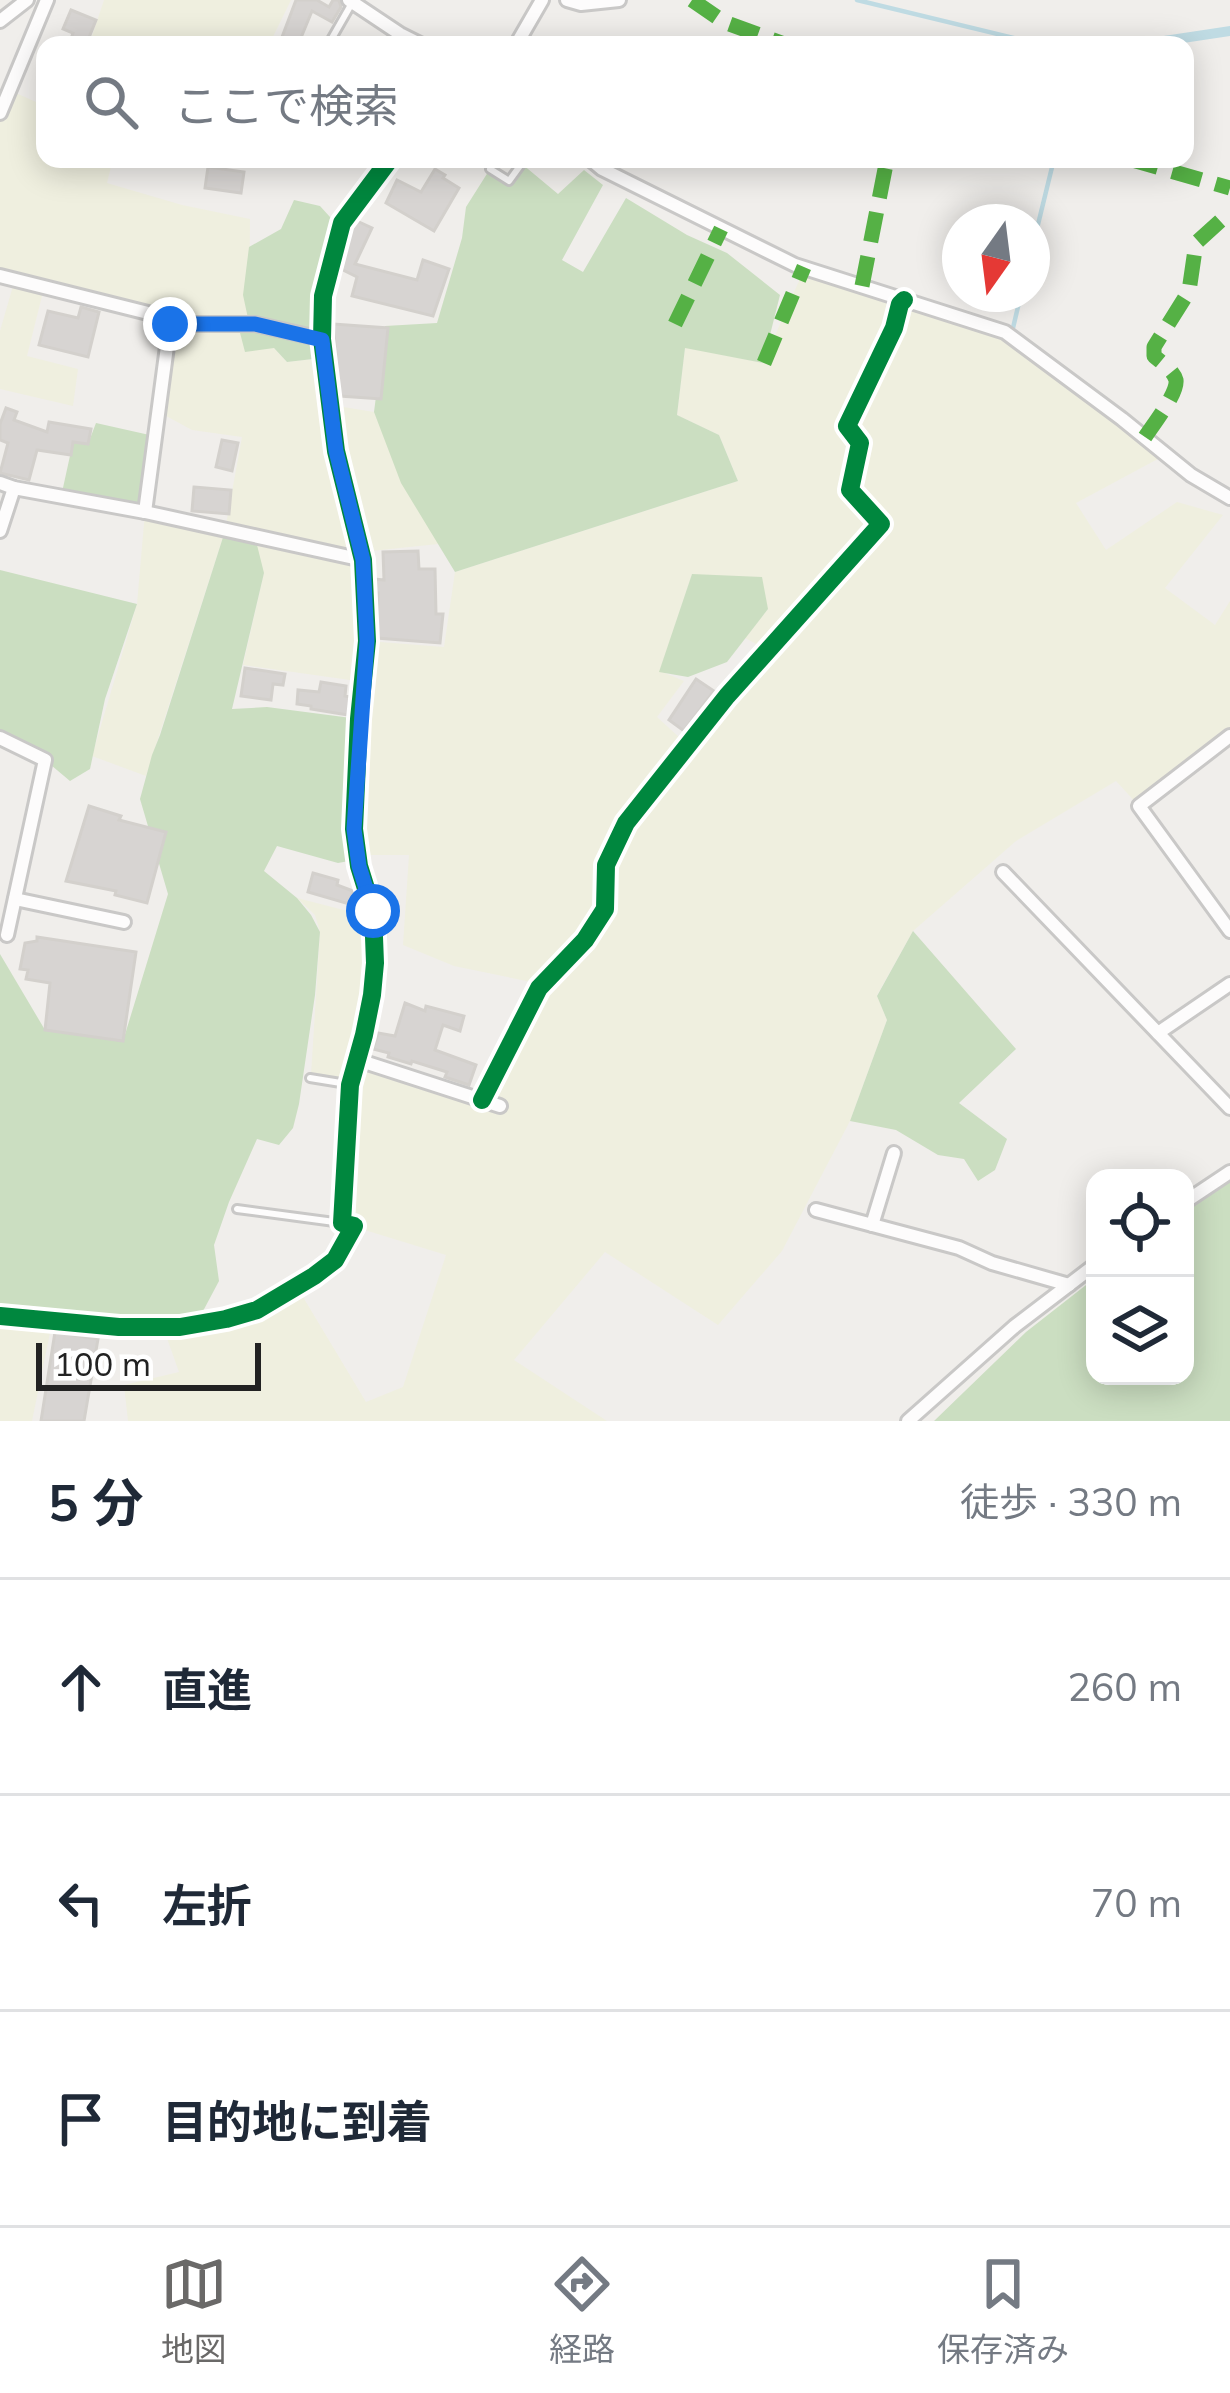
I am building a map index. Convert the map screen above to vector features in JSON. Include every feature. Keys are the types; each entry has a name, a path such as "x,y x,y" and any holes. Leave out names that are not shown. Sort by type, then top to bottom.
{"street":[{"path":"0,21 27,0"},
{"path":"0,113 47,0"},
{"path":"522,36 542,0"},
{"path":"567,0 581,4 619,0"},
{"path":"351,1 392,36"},
{"path":"0,1316 179,1328 226,1319 256,1310 335,1260 355,1226 342,1222 350,1085 373,995 375,963 373,911 354,829 367,641 363,560 336,451 322,340 323,296 342,223 383,168"},
{"path":"601,168 795,265 1005,332 1191,475 1230,498"},
{"path":"0,276 168,318 145,512"},
{"path":"482,1100 539,988 585,940 605,909 606,865 626,823 727,696 881,524 850,490 860,443 847,426 904,300"},
{"path":"170,324 255,324 322,340"},
{"path":"0,531 7,486 363,560"},
{"path":"1230,736 1139,806 1230,931"},
{"path":"0,738 45,760 7,935"},
{"path":"1003,872 1230,1108"},
{"path":"15,898 124,922"},
{"path":"1158,1033 1230,984"},
{"path":"358,1060 500,1106"},
{"path":"872,1225 895,1153"},
{"path":"1194,1196 1230,1172"},
{"path":"816,1210 959,1248 992,1263 1069,1285"},
{"path":"908,1421 1015,1326 1086,1272"}],"lane":[{"path":"333,36 351,1"},
{"path":"490,169 509,181 518,168"},
{"path":"310,1078 350,1085"},
{"path":"236,1208 342,1222"}],"green space":[{"path":"104,0 291,0 273,36 92,36"},
{"path":"9,90 36,102 36,168 111,168 107,183 250,219 249,324 239,329 274,348 287,362 313,359 334,440 331,405 374,412 438,544 371,551 342,468 363,560 357,681 243,665 264,573 225,531 146,776 92,756 137,604 145,512 225,530 242,437 192,430 157,411 170,324 0,274 0,113"},
{"path":"519,168 527,168 558,194 584,170 603,185 562,260 583,272 626,198 727,253 780,295 763,363 685,348 677,415 719,435 738,481 455,572 401,483 374,412 385,326 437,323 462,238 466,207 490,169 509,181"},
{"path":"294,200 320,206 340,228 323,296 322,339 313,359 287,362 274,348 245,352 239,329 249,323 243,295 249,247 281,229"},
{"path":"802,274 1005,332 1167,454 1076,503 1106,550 1177,502 1223,515 1165,588 1215,625 1230,601 1230,736 1139,806 1116,781 1016,841 913,931 877,995 887,1020 850,1121 782,1251 718,1325 605,1252 514,1360 607,1421 128,1421 124,1385 179,1372 163,1327 253,1319 297,1287 366,1402 403,1387 446,1255 342,1223 350,1085 311,1075 320,932 315,915 297,898 367,916 375,963 358,1059 481,1100 541,984 454,966 403,945 409,855 358,855 367,641 444,647 455,572 738,481 719,435 677,415 685,347 763,363","holes":["861,545 636,808 681,739 657,717 684,681 660,671 692,574 768,609 745,638 762,647"]},
{"path":"13,286 43,292 27,356 78,369 73,406 0,389 0,331"},
{"path":"96,423 154,436 146,506 61,497 73,442 88,444"},
{"path":"225,531 255,537 264,573 232,709 267,707 359,719 349,861 338,863 277,846 264,871 297,898 320,932 315,995 293,1128 279,1145 257,1139 214,1245 219,1281 202,1313 158,1327 0,1316 0,954 45,1030 123,1041 168,894 140,799"},
{"path":"0,570 137,604 105,699 90,769 70,781 45,760 0,745"},
{"path":"692,574 762,577 768,609 727,662 688,677 659,672"},
{"path":"913,931 1016,1049 959,1103 1007,1139 995,1170 978,1181 964,1159 938,1155 896,1130 850,1121 887,1020 877,996"},
{"path":"1230,1172 1230,1421 934,1421 1026,1332 1086,1285 1086,1385 1194,1385 1194,1200"},
{"path":"0,1321 51,1328 32,1421 0,1421"}],"water":[{"path":"1230,26 1230,36 1194,41 1194,36 1164,36"}],"building":[{"path":"296,0 317,0 329,7 339,0 341,7 332,22 312,11 302,36 282,36"},
{"path":"71,10 96,20 90,36 72,36 63,29"},
{"path":"208,168 244,172 241,193 205,188"},
{"path":"435,169 459,188 434,231 386,203 397,180 421,192"},
{"path":"357,221 372,228 355,264 417,280 423,260 449,269 433,316 352,296 357,277 341,269"},
{"path":"81,307 99,312 88,357 39,345 48,311 78,318"},
{"path":"333,324 388,328 381,399 340,396"},
{"path":"6,408 17,412 14,420 47,432 49,422 91,429 88,444 73,442 71,455 37,450 29,480 0,473 8,443 0,440"},
{"path":"222,440 238,443 232,471 216,467"},
{"path":"194,487 231,490 229,514 192,511"},
{"path":"418,551 419,569 435,569 436,614 443,614 440,643 377,638 374,579 384,580 383,552"},
{"path":"245,668 285,674 283,685 273,684 271,700 241,696"},
{"path":"696,679 714,691 684,731 669,720"},
{"path":"321,682 346,686 348,715 297,704 298,690 319,692"},
{"path":"89,806 121,816 119,820 166,832 147,903 66,881"},
{"path":"313,873 338,880 337,885 353,891 349,904 308,892"},
{"path":"37,937 136,952 123,1041 45,1030 50,983 26,979 28,970 20,969 25,943"},
{"path":"405,1003 464,1016 460,1031 443,1025 435,1050 476,1065 469,1085 445,1077 447,1072 373,1049 378,1033 395,1036"},
{"path":"55,1332 98,1339 84,1421 41,1421"}],"waterway":[{"path":"857,0 1006,36"},
{"path":"1043,204 1052,168"},
{"path":"1013,328 1017,312"}],"marked path":[{"path":"692,0 724,22 762,36"},
{"path":"862,286 885,168"},
{"path":"1160,168 1230,188"},
{"path":"1145,437 1176,386 1173,373 1154,356 1154,347 1189,291 1196,243 1230,212"},
{"path":"675,324 721,229"},
{"path":"764,363 804,267"}],"cycle path":[{"path":"0,1316 119,1327 180,1327 226,1319 257,1310 314,1276 335,1260 354,1226 342,1223 350,1085 364,1035 375,963 373,911 354,829 367,641 363,560 336,451 322,339 323,296 342,223 383,168"},
{"path":"482,1100 539,988 585,940 605,909 606,865 626,823 727,696 881,524 850,490 860,443 847,426 904,300"}],"route":[{"path":"170,324 255,324 322,340 336,451 363,560 367,641 354,829 373,911"}]}
